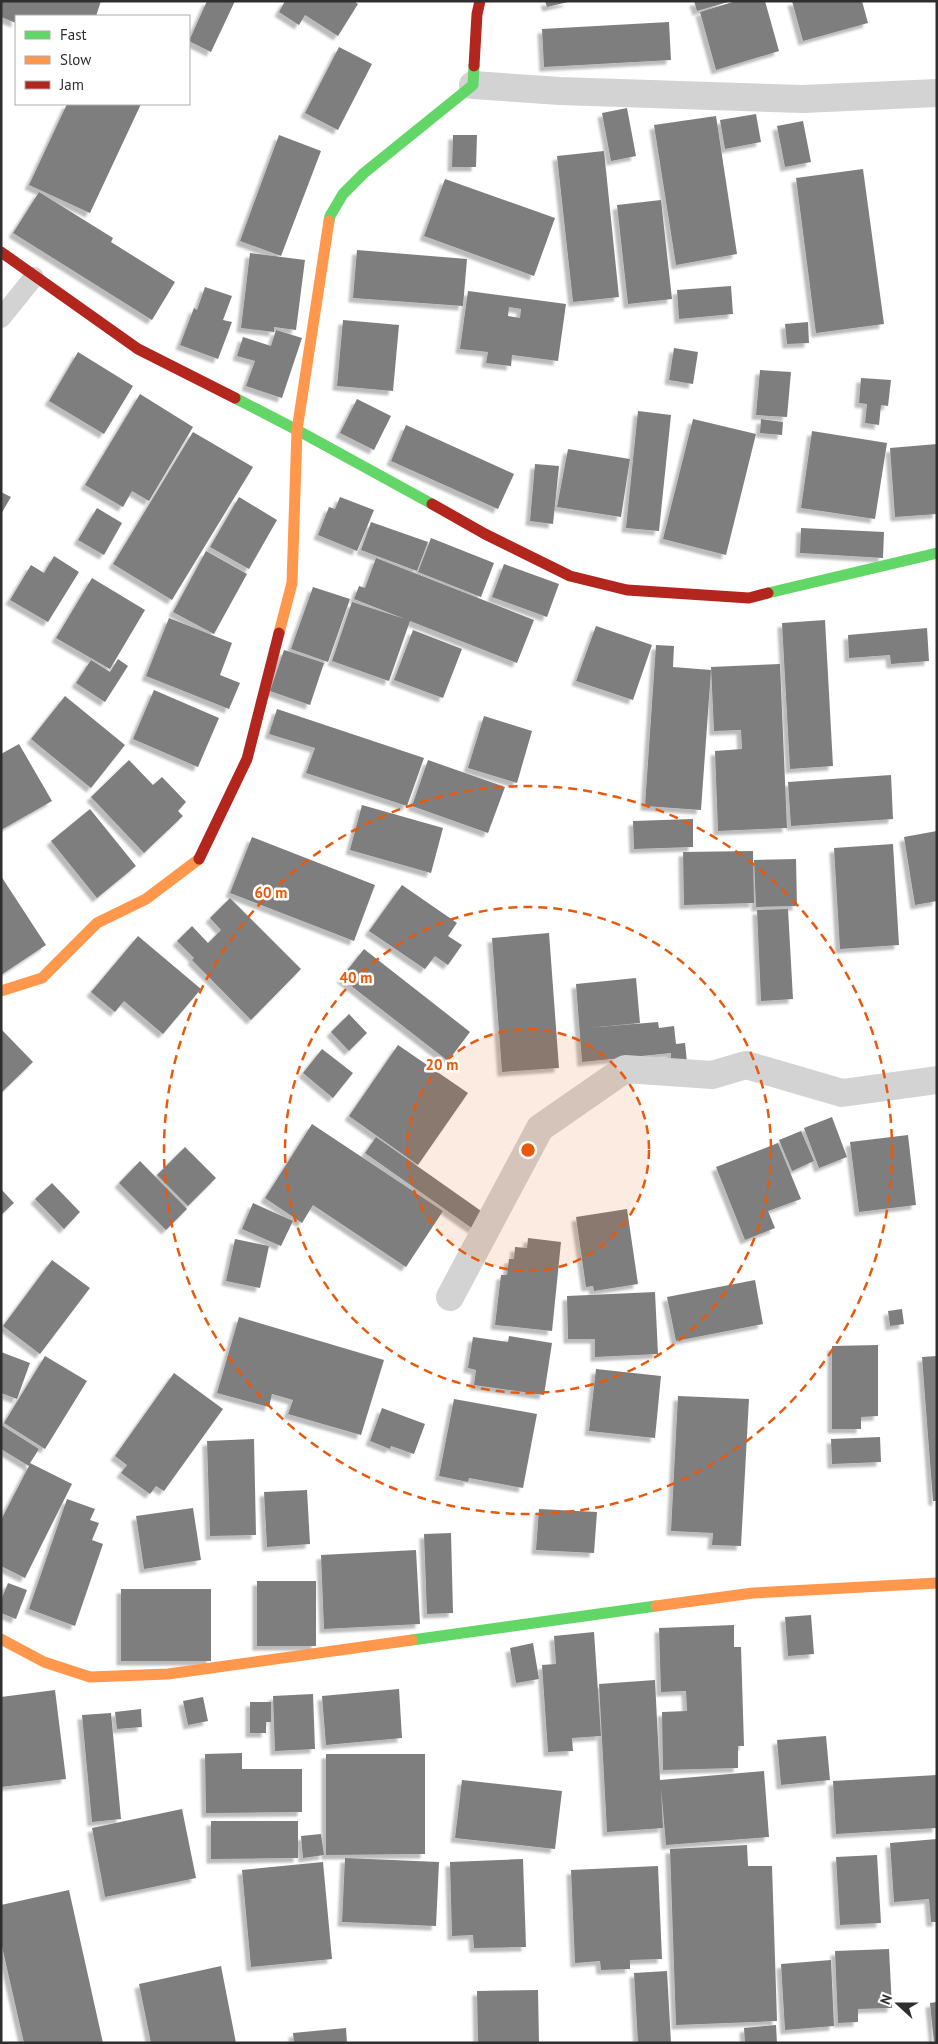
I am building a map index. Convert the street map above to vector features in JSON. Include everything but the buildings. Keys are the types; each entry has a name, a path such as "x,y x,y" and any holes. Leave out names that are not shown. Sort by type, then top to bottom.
{"street":[{"path":"473,85 477,14 480,1"},
{"path":"1,991 42,978 97,923 146,899 200,858 247,759 292,583 297,430 330,216 335,205 364,173 473,85 560,91 803,100 937,93"},
{"path":"1,252 138,349 297,430 485,534 570,576 627,590 749,598 937,553"},
{"path":"450,1297 540,1128 625,1069 712,1075 746,1065 842,1093 937,1080"},
{"path":"1,1639 44,1662 90,1677 168,1674 753,1594 937,1583"}],"lane":[{"path":"1,318 34,277"}],"traffic: fast":[{"path":"329,221 343,194 364,173 473,85 474,66"},
{"path":"235,398 432,504"},
{"path":"768,593 937,553"},
{"path":"412,1640 656,1606"}],"traffic: slow":[{"path":"279,633 292,583 297,430 329,221"},
{"path":"1,991 42,978 97,923 146,899 199,859"},
{"path":"656,1606 753,1593 937,1583"},
{"path":"1,1639 44,1662 90,1677 168,1674 412,1640"}],"traffic: jam":[{"path":"474,66 477,14 480,1"},
{"path":"1,252 138,349 235,398"},
{"path":"432,504 485,534 570,576 627,590 749,598 768,593"},
{"path":"199,859 247,759 279,633"}]}
